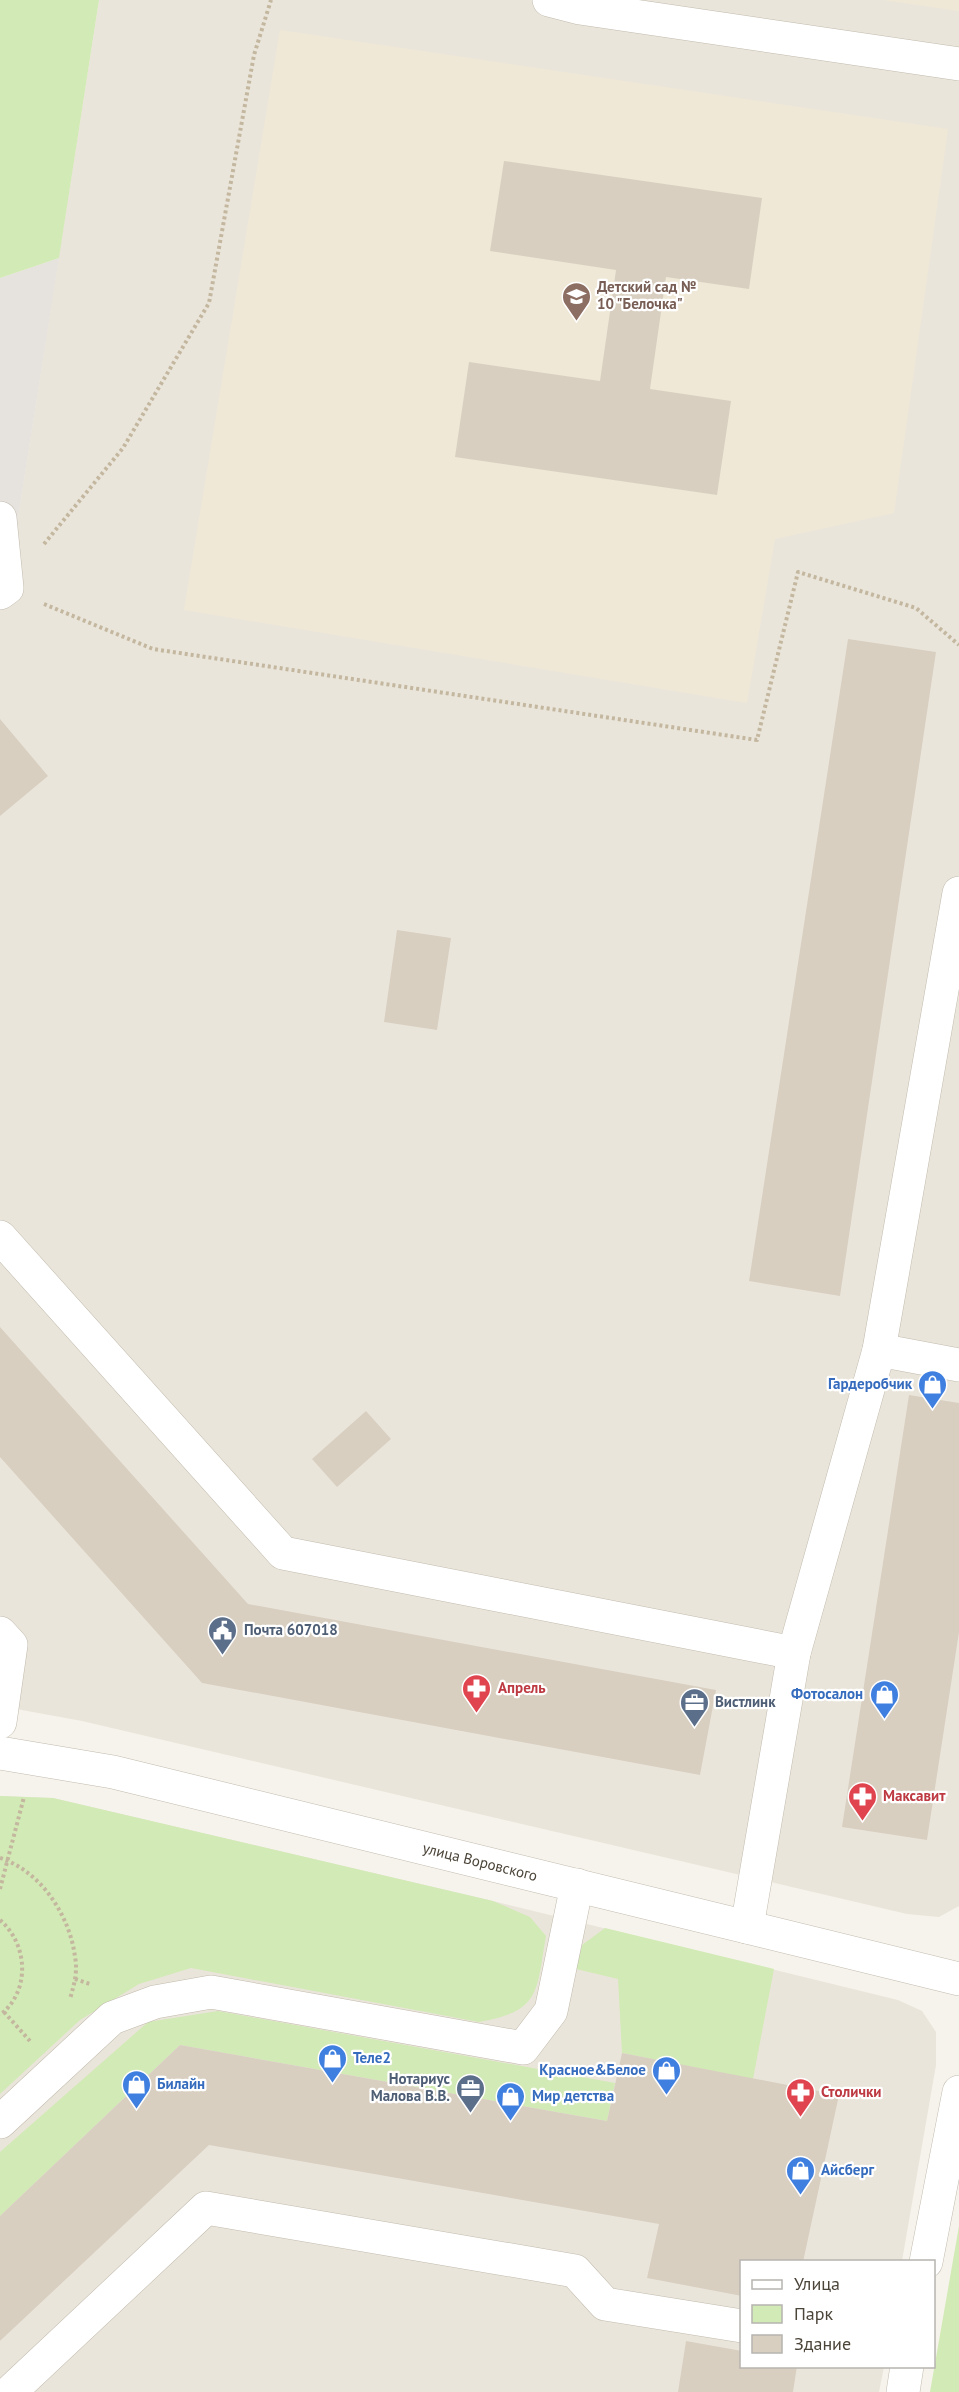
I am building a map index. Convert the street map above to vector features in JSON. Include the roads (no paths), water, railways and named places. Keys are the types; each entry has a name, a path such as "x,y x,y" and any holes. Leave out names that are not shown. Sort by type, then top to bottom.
{"street":[{"path":"549,0 580,8 959,64"},
{"path":"0,518 4,591"},
{"path":"747,1927 794,1653 879,1350 959,893"},
{"path":"0,1237 283,1553 794,1653"},
{"path":"879,1350 959,1365"},
{"path":"0,1633 11,1645 0,1722"},
{"name":"улица Воровского","path":"0,1753 113,1772 959,1979"},
{"path":"0,2122 112,2018 155,2002 211,1992 522,2048 552,2012 576,1885"},
{"path":"926,2260 959,2092"},
{"path":"10,2392 206,2208 575,2271 605,2304 740,2325"},
{"path":"903,2392 907,2368"}],"place":[{"name":"Детский сад № 10 \"Белочка\"","path":"576,322"},
{"name":"Гардеробчик","path":"933,1410"},
{"name":"Почта 607018","path":"223,1656"},
{"name":"Апрель","path":"477,1714"},
{"name":"Фотосалон","path":"884,1720"},
{"name":"Вистлинк","path":"694,1728"},
{"name":"Максавит","path":"862,1822"},
{"name":"Теле2","path":"332,2084"},
{"name":"Красное&Белое","path":"667,2096"},
{"name":"Билайн","path":"136,2110"},
{"name":"Нотариус Малова В.В.","path":"471,2114"},
{"name":"Столички","path":"800,2118"},
{"name":"Мир детства","path":"511,2122"},
{"name":"Айсберг","path":"800,2196"}]}
